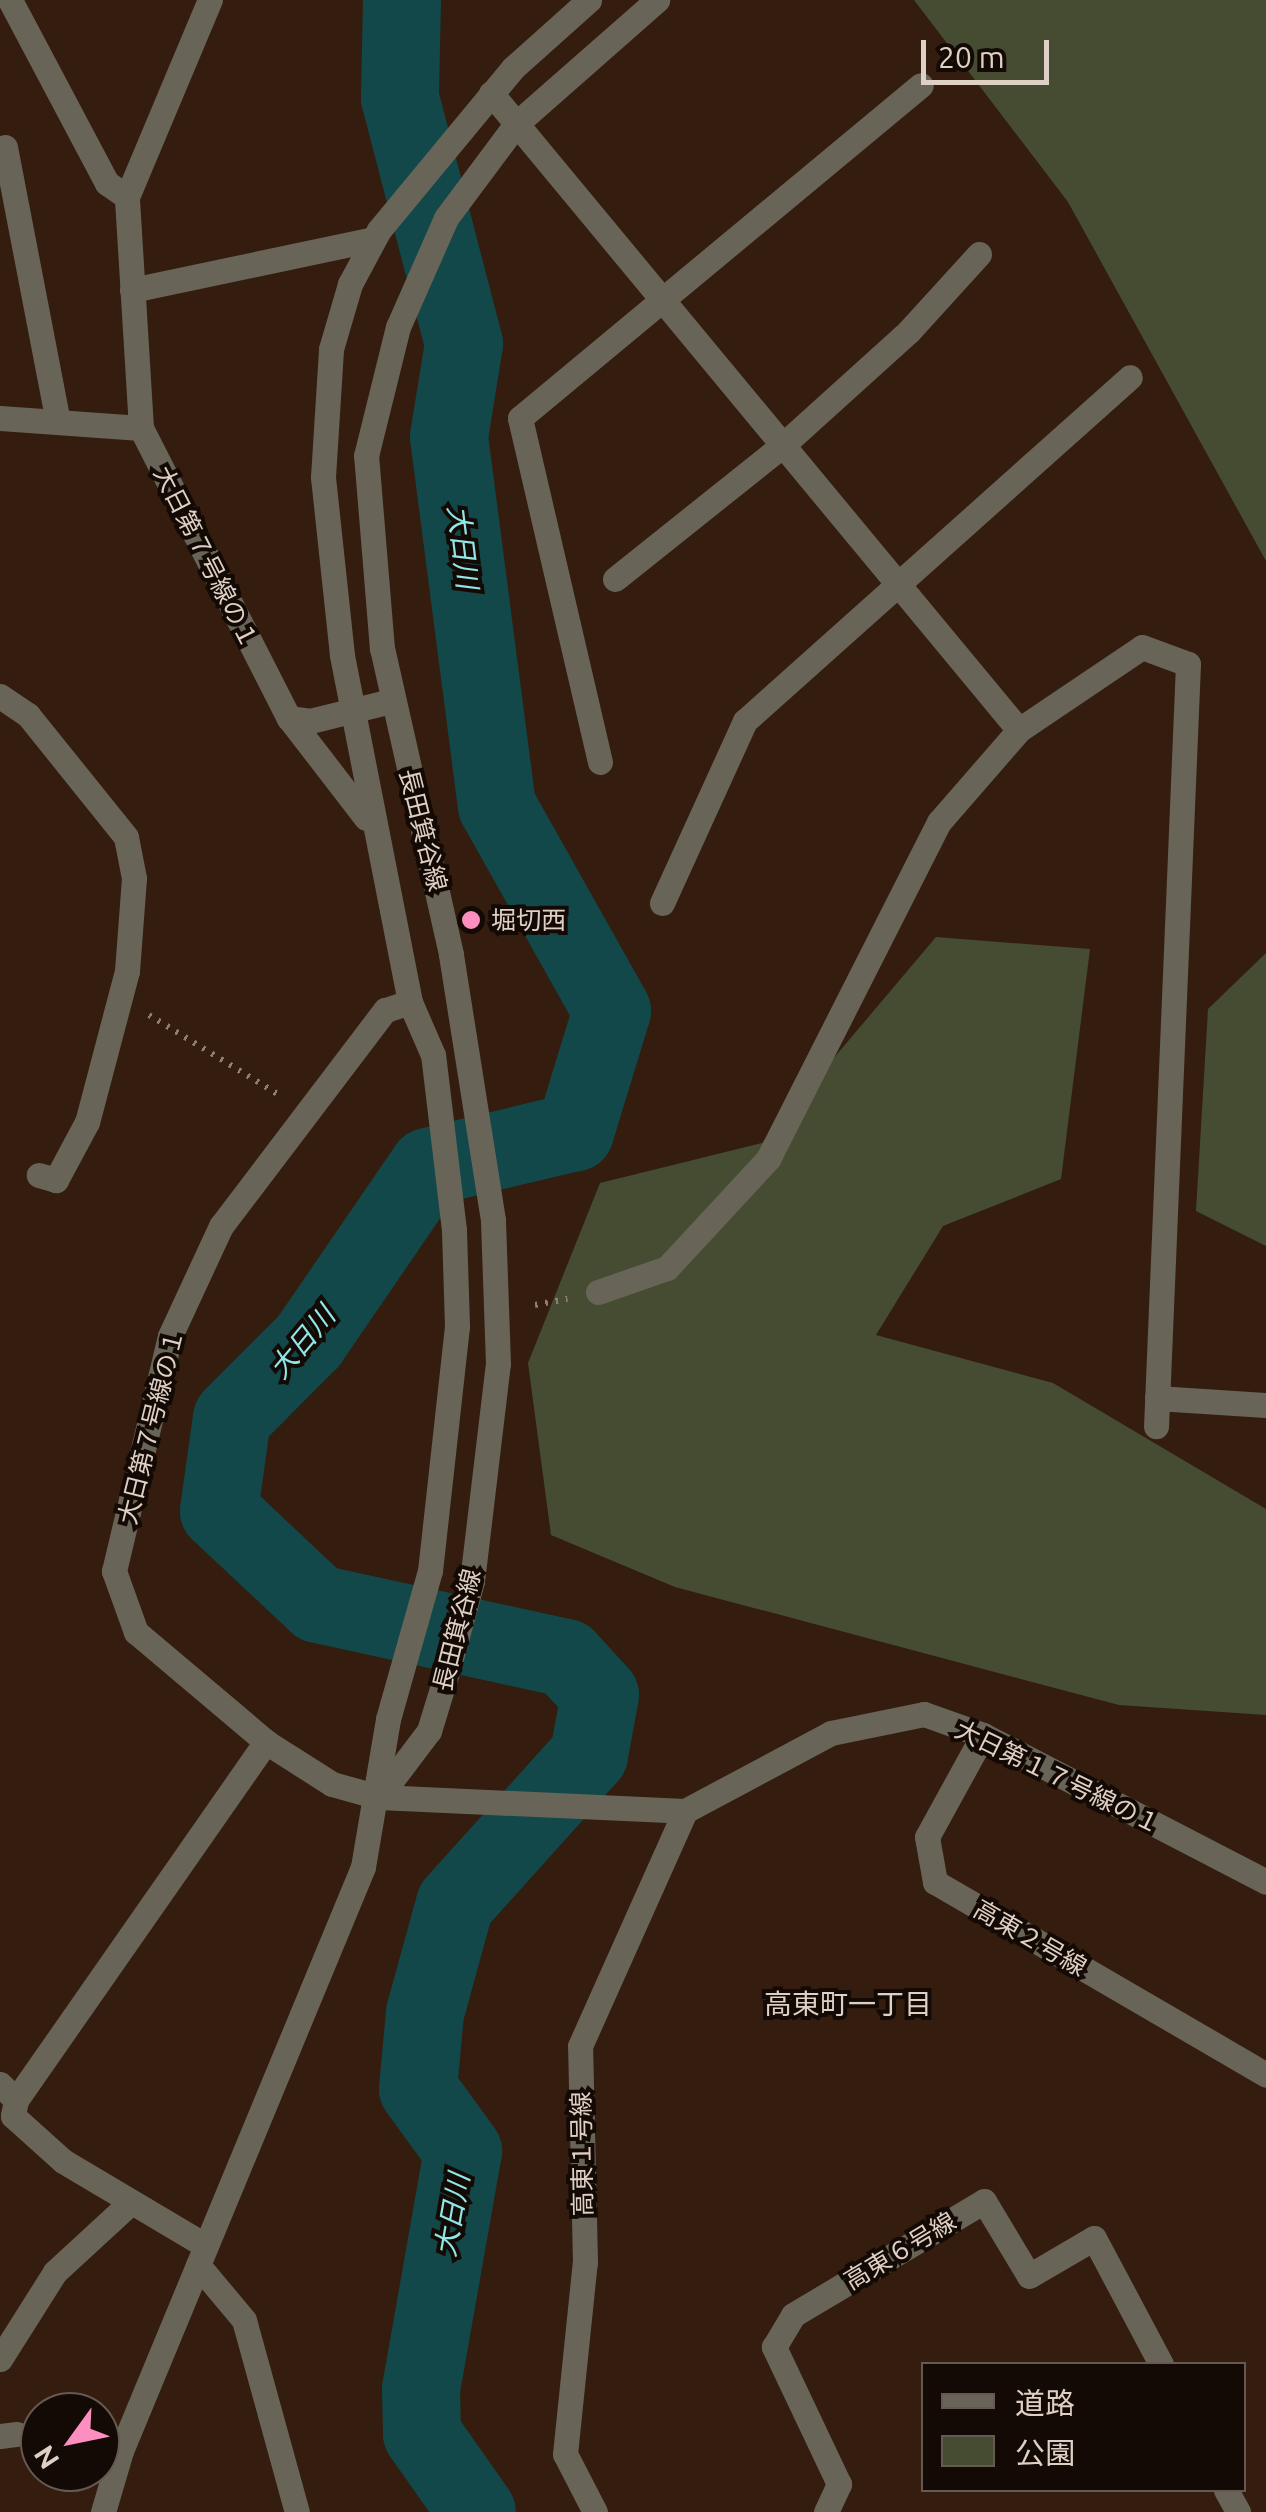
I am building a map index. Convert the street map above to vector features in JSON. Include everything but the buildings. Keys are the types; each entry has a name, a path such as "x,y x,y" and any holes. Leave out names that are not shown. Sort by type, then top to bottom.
{"street":[{"path":"10,0 107,183 126,197"},
{"path":"0,418 141,428 126,197 210,0"},
{"name":"長田箕谷線","path":"103,2512 120,2451 352,1897 379,1797 388,1719 430,1571 457,1326 454,1230 433,1055 413,1009 352,711 325,496 325,399 350,284 376,234 491,93 589,0"},
{"name":"長田箕谷線","path":"379,1797 429,1731 448,1669 472,1581 498,1364 493,1220 459,1004 391,701 370,554 366,456 398,327 446,218 516,124 657,0"},
{"path":"600,762 520,418 922,85"},
{"path":"491,93 1019,730"},
{"path":"5,147 58,422"},
{"path":"132,290 376,234"},
{"path":"615,579 783,446 909,330 979,254"},
{"path":"662,903 745,721 901,588 1130,377"},
{"name":"大日第７号線の１","path":"141,428 288,718 374,831"},
{"path":"598,1292 667,1268 768,1159 939,822 1019,730 1142,647 1188,664 1156,1426"},
{"path":"0,696 28,715 126,838 134,878 127,972 87,1122 56,1180 39,1176"},
{"path":"288,718 310,721 391,701"},
{"name":"大日第７号線の１","path":"413,1009 385,1010 221,1226 170,1336 114,1572 136,1632 266,1742 332,1784 379,1797 454,1805 683,1811"},
{"path":"1157,1398 1266,1405"},
{"name":"大日第１７号線の１","path":"683,1811 831,1732 924,1714 983,1735 1266,1882"},
{"name":"高東２号線","path":"983,1735 927,1837 934,1882 1266,2074"},
{"path":"266,1742 8,2092 13,2116 63,2161 202,2256 244,2320 297,2512"},
{"name":"高東１号線","path":"596,2512 565,2454 585,2262 580,2046 683,1811"},
{"name":"高東６号線","path":"826,2512 840,2484 774,2347 793,2315 984,2201 1029,2276 1094,2238 1159,2362"},
{"path":"0,2359 55,2272 129,2204"}],"path":[{"path":"127,972 150,990 146,1012 309,1113"}],"green space":[{"path":"914,0 1266,0 1266,561 1068,202"},
{"path":"936,937 1090,949 1061,1179 943,1226 876,1335 1053,1383 1266,1509 1266,1715 1119,1705 675,1587 551,1535 528,1363 600,1183 762,1143"},
{"path":"1266,953 1266,1246 1196,1211 1208,1009"}],"waterway":[{"name":"大日川","path":"402,0 400,98 464,344 449,437 497,806 612,1011 575,1132 428,1167 309,1341 232,1418 219,1511 318,1604 566,1658 600,1695 589,1755 455,1904 425,2013 418,2089 463,2151 421,2389 422,2434 477,2512"}],"place":[{"name":"堀切西","path":"471,920"}],"district":[{"name":"高東町一丁目","path":"848,2004"}]}
